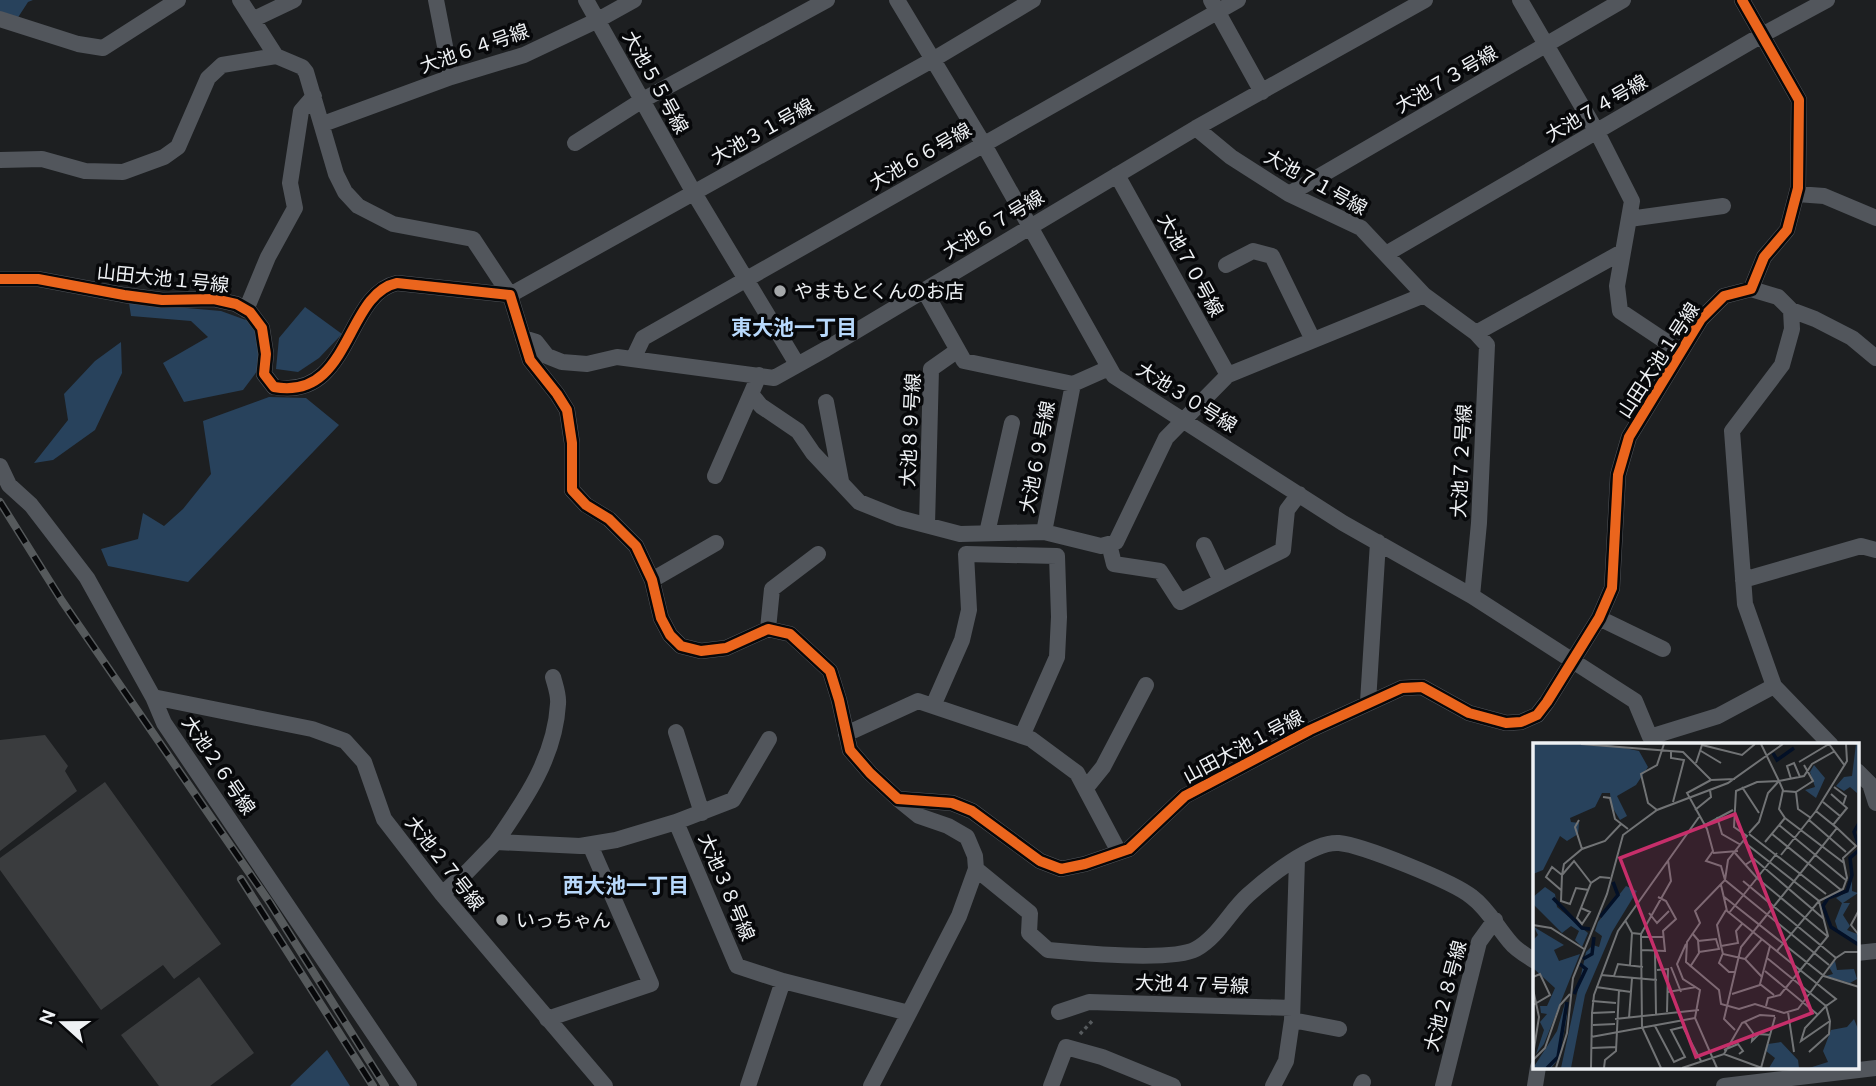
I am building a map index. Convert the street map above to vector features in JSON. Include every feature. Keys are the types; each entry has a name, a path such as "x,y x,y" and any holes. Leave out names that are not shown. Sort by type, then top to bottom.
{"street":[{"path":"0,19 78,44 103,48 178,0"},
{"path":"240,0 276,56"},
{"path":"254,19 294,0"},
{"path":"436,0 451,77"},
{"name":"大池５５号線","path":"586,0 694,193 797,364"},
{"name":"大池６４号線","path":"323,124 451,77 524,55 634,0"},
{"path":"575,143 641,101 827,0"},
{"name":"大池３０号線","path":"897,0 934,59 1114,376 1299,494 1472,596 1635,701 1650,737 1717,716 1774,687"},
{"name":"大池３１号線","path":"510,295 934,59 1033,0"},
{"name":"大池６６号線","path":"633,359 643,338 983,144 1214,6 1238,0"},
{"name":"大池６７号線","path":"523,338 536,342 547,356 562,362 587,364 617,357 774,378 1196,128 1425,0"},
{"path":"1520,0 1597,132 1632,201 1617,286 1620,311 1680,351"},
{"name":"大池７３号線","path":"1289,194 1623,0"},
{"path":"1742,0 1799,100 1797,194 1787,230 1764,257 1751,289 1778,297 1791,310 1852,338 1876,358"},
{"name":"大池７４号線","path":"1386,254 1762,35 1827,0"},
{"path":"1214,6 1262,92"},
{"path":"0,160 42,159 85,171 123,172 178,147 208,78 222,65 276,56 302,67 306,72 336,174 345,192 358,206 393,224 473,239 510,295 530,360 567,410 572,443 572,490 636,546 652,580 661,618 670,635 681,646 701,651 726,648 768,629 790,634 830,671 850,750 870,773 919,816 948,826 967,837 975,856 976,869 958,916 871,1086"},
{"path":"246,310 268,257 295,208 290,183 301,111 314,96"},
{"name":"大池７１号線","path":"1196,128 1231,157 1289,194 1361,228 1424,295 1476,333"},
{"name":"大池７０号線","path":"1117,175 1228,375"},
{"path":"1797,194 1824,196 1876,218"},
{"path":"1629,219 1723,206"},
{"path":"1226,265 1253,251 1272,256 1313,340"},
{"path":"1476,333 1622,252"},
{"name":"山田大池１号線","path":"0,279 38,278 162,300 214,299 236,304 246,310 262,328 266,354 264,374 274,387 292,390 310,384 332,366 374,296 384,286 397,283 510,295"},
{"name":"山田大池１号線","path":"898,799 952,803 972,811 1040,861 1061,869 1129,849 1185,796 1310,730 1402,688 1422,687 1469,713 1506,723 1521,722 1537,715 1599,618 1612,588 1618,475 1629,437 1702,319 1724,296 1751,289"},
{"path":"923,290 958,350"},
{"path":"1299,494 1287,510 1283,550 1180,602 1160,571 1114,564 1109,544 1116,542 1166,438 1228,375 1424,295"},
{"path":"1791,310 1792,329 1782,366 1732,431 1745,604 1774,687 1829,743"},
{"name":"大池７２号線","path":"1472,596 1482,471 1487,345 1476,333"},
{"name":"大池６９号線","path":"958,350 964,361 1073,384 1109,368"},
{"name":"大池８９号線","path":"927,525 931,369 958,350"},
{"path":"715,476 759,375"},
{"name":"大池６９号線","path":"1073,384 1044,532 1101,546 1109,544"},
{"path":"751,394 761,406 798,431 813,453 859,502 899,518 960,534 1044,532"},
{"path":"826,402 841,484"},
{"path":"988,533 1012,423"},
{"name":"大池２６号線","path":"0,466 9,485 31,505 87,578 153,697 164,723 409,1086"},
{"path":"1368,702 1378,542"},
{"path":"652,580 716,543"},
{"path":"1204,545 1221,581"},
{"path":"1743,580 1861,546 1876,550"},
{"path":"933,706 962,640 969,610 966,554 1057,556 1057,657 1022,736"},
{"path":"768,629 772,589 818,555"},
{"path":"1599,618 1663,649"},
{"path":"442,894 496,842 530,794 549,750 559,702 553,677"},
{"path":"1086,788 1103,767 1146,685"},
{"name":"大池２７号線","path":"153,697 312,729 345,741 364,762 384,819 442,894 604,1086"},
{"path":"846,734 918,701 1031,739 1077,773 1119,852"},
{"path":"676,732 702,813"},
{"path":"676,822 733,800 769,739"},
{"path":"1858,772 1870,784 1876,803"},
{"name":"大池３８号線","path":"496,842 590,845 616,841 676,822 737,966 783,981 909,1013"},
{"path":"976,869 1030,913 1029,933 1048,950 1172,956 1196,949 1218,929 1245,897 1272,874 1314,849 1338,843 1422,871 1472,896 1511,944 1533,960"},
{"path":"547,1020 651,984 590,845"},
{"path":"1273,1086 1286,1061 1292,1014 1297,859"},
{"name":"大池２８号線","path":"1443,1086 1479,942 1494,920"},
{"path":"1858,953 1876,951"},
{"path":"748,1086 783,981"},
{"path":"1059,1012 1089,1002 1111,1003"},
{"name":"大池４７号線","path":"1111,1003 1292,1014 1339,1029"},
{"path":"1051,1086 1066,1048 1102,1057 1173,1086"},
{"path":"1535,1086 1538,1068"},
{"path":"1724,1086 1876,1068"}],"shaded area":[{"path":"0,0 33,0 28,2 17,19 0,13"},
{"path":"129,303 221,311 254,323 261,366 243,390 184,402 163,363 208,337 191,321 131,316"},
{"path":"305,307 342,334 319,358 298,372 276,369 279,338"},
{"path":"121,342 122,373 95,430 53,460 34,463 68,420 64,394 95,361"},
{"path":"269,397 306,398 339,425 188,582 108,566 101,549 138,539 143,513 164,526 183,509 211,474 203,421"},
{"path":"327,1050 350,1086 290,1086"}],"building":[{"path":"45,735 68,766 65,771 77,791 0,851 0,740"},
{"path":"105,782 221,944 174,979 163,965 101,1010 0,870 0,858"},
{"path":"199,977 254,1053 210,1086 159,1086 121,1035"}],"railway":[{"path":"0,502 62,601 270,903 385,1086"},
{"path":"241,879 373,1086"}],"cycle path":[{"path":"0,279 38,279 162,300 214,299 236,304 250,312 262,328 266,354 264,374 274,387 299,387 318,378 333,363 367,306 380,291 397,283 510,295 530,360 567,410 572,443 572,490 586,505 609,519 636,546 652,580 661,618 670,635 681,646 701,651 726,648 768,629 790,634 830,671 850,750 898,799 952,803 972,811 1040,861 1061,869 1129,849 1185,796 1310,730 1402,688 1422,687 1469,713 1506,723 1521,722 1537,715 1599,618 1612,588 1618,475 1629,437 1701,319 1724,296 1751,289 1764,257 1787,230 1798,188 1799,100 1742,0"}],"place":[{"name":"やまもとくんのお店","path":"780,291"},
{"name":"いっちゃん","path":"502,920"}],"district":[{"name":"東大池一丁目","path":"794,327"},
{"name":"西大池一丁目","path":"626,885"}]}
